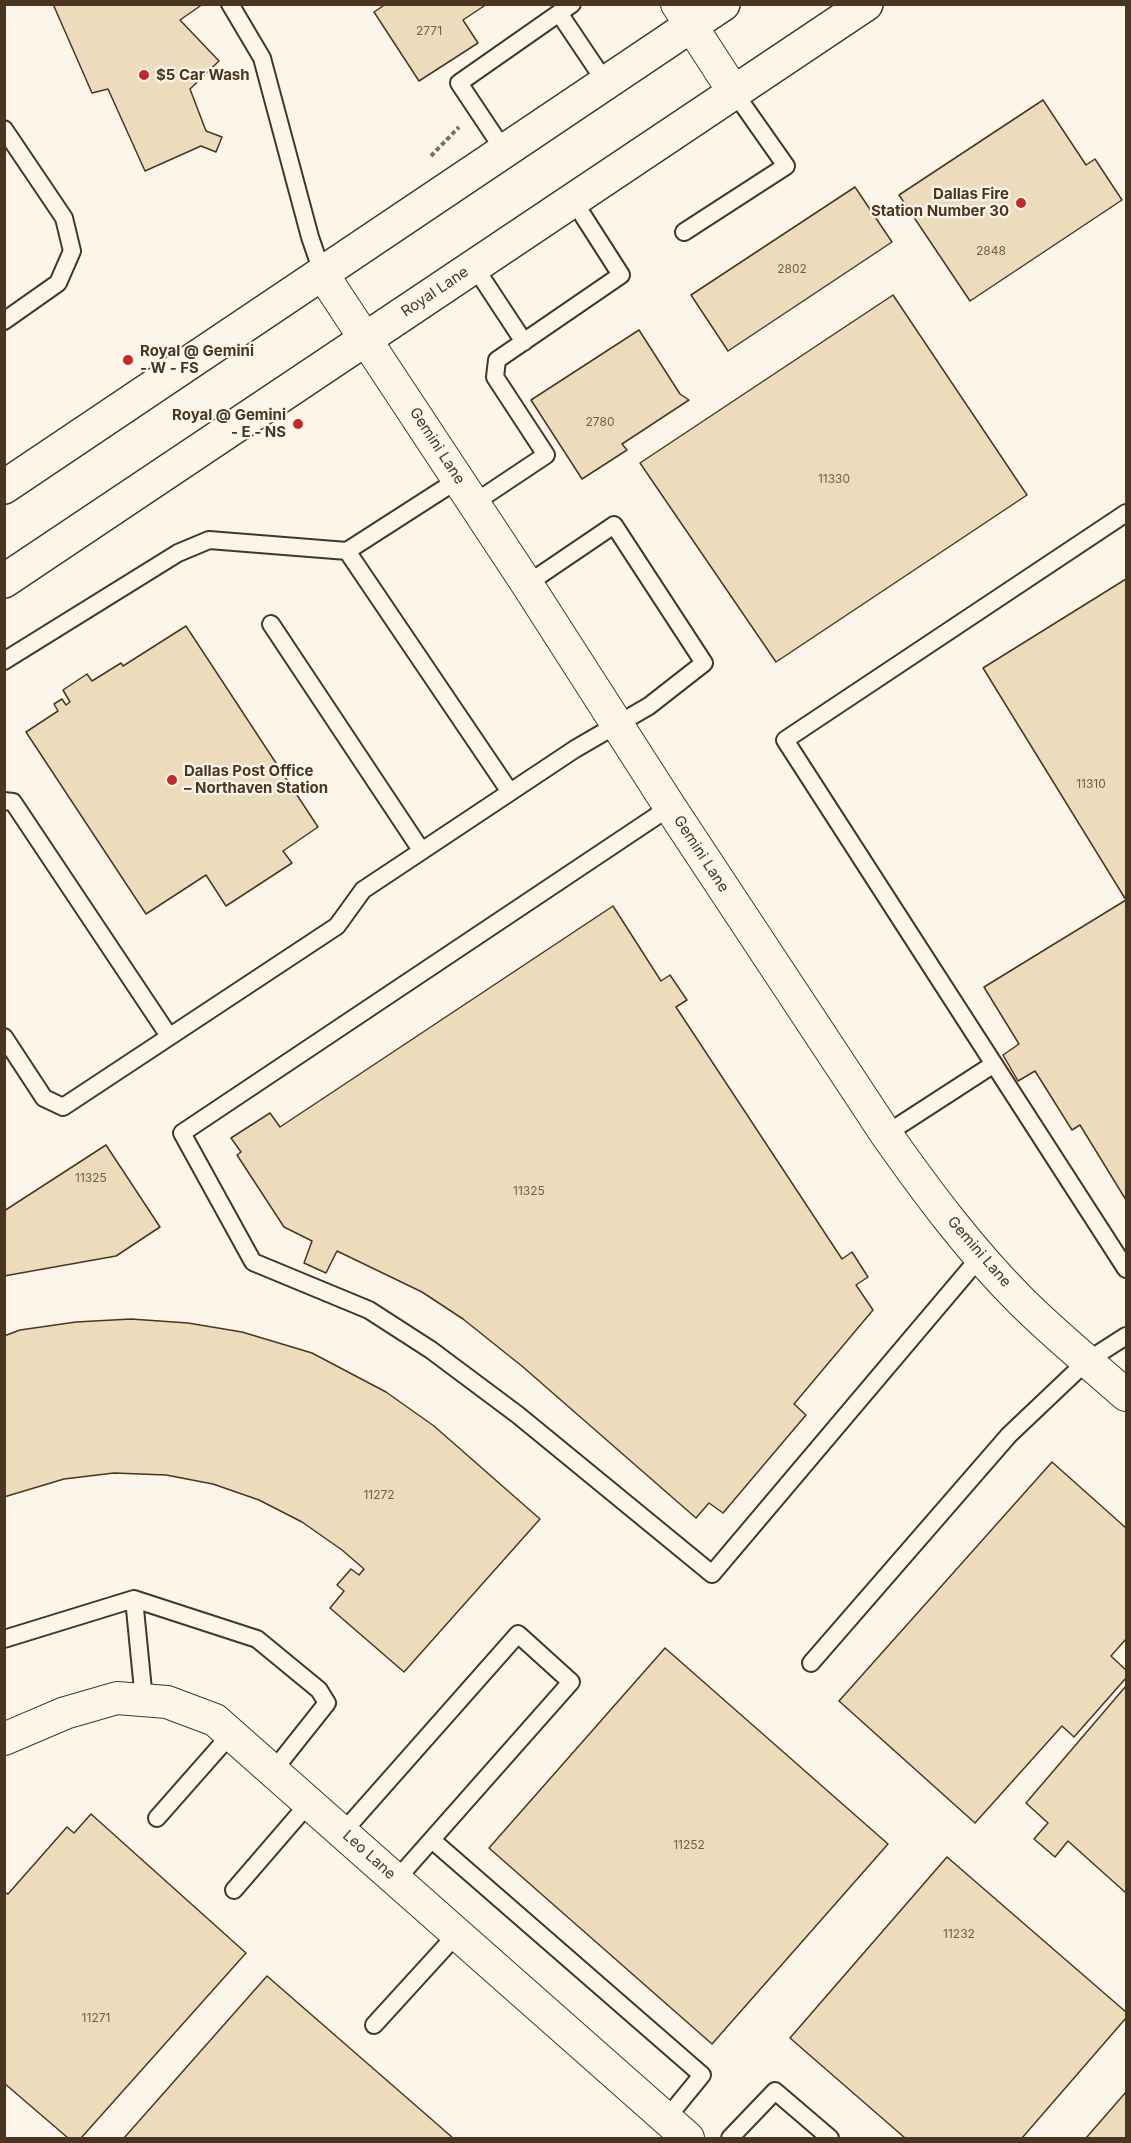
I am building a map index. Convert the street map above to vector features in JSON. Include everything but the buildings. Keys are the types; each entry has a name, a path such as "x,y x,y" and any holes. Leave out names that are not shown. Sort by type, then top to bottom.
{"main road":[{"path":"4,487 606,83 684,15 723,4"},
{"name":"Royal Lane","path":"4,581 866,4"}],"street":[{"path":"684,15 734,92"},
{"name":"Gemini Lane","path":"323,275 527,584 670,807 921,1184 980,1257 1022,1301 1126,1395"},
{"name":"Leo Lane","path":"4,1739 65,1713 117,1698 167,1702 215,1720 677,2129"}],"lane":[{"path":"230,4 262,58 307,226 323,275"},
{"path":"505,152 459,83 565,9 606,83"},
{"path":"684,232 786,166 734,92"},
{"path":"4,129 64,218 72,251 58,283 4,321"},
{"path":"4,661 178,554 209,540 347,551 466,491 546,455 495,377 497,360 621,275 573,200"},
{"path":"474,266 524,342"},
{"path":"1126,513 785,740 1126,1269"},
{"path":"4,1037 44,1098 63,1107 337,926 363,890 510,792 616,724 649,706 704,663 614,525 527,584"},
{"path":"347,551 510,792"},
{"path":"271,624 421,850"},
{"path":"4,801 13,802 169,1036"},
{"path":"670,807 182,1133 253,1262 369,1310 431,1350 518,1415 712,1574 980,1257"},
{"path":"886,1134 994,1064"},
{"path":"811,1663 1009,1435 1087,1361 1126,1336"},
{"path":"4,1639 134,1599 257,1639 319,1690 327,1703 273,1771"},
{"path":"134,1599 144,1700"},
{"path":"342,1832 518,1634 571,1682 396,1880"},
{"path":"157,1818 231,1734"},
{"path":"234,1890 309,1803"},
{"path":"432,1840 702,2075 677,2129"},
{"path":"374,2025 458,1934"},
{"path":"730,2139 775,2091 830,2139"}],"path":[{"path":"428,159 454,130 479,113"}],"place":[{"name":"$5 Car Wash","path":"144,75"},
{"name":"Dallas Fire Station Number 30","path":"1021,203"},
{"name":"Royal @ Gemini - W - FS","path":"128,360"},
{"name":"Royal @ Gemini - E - NS","path":"298,424"},
{"name":"Dallas Post Office – Northaven Station","path":"172,780"}]}
